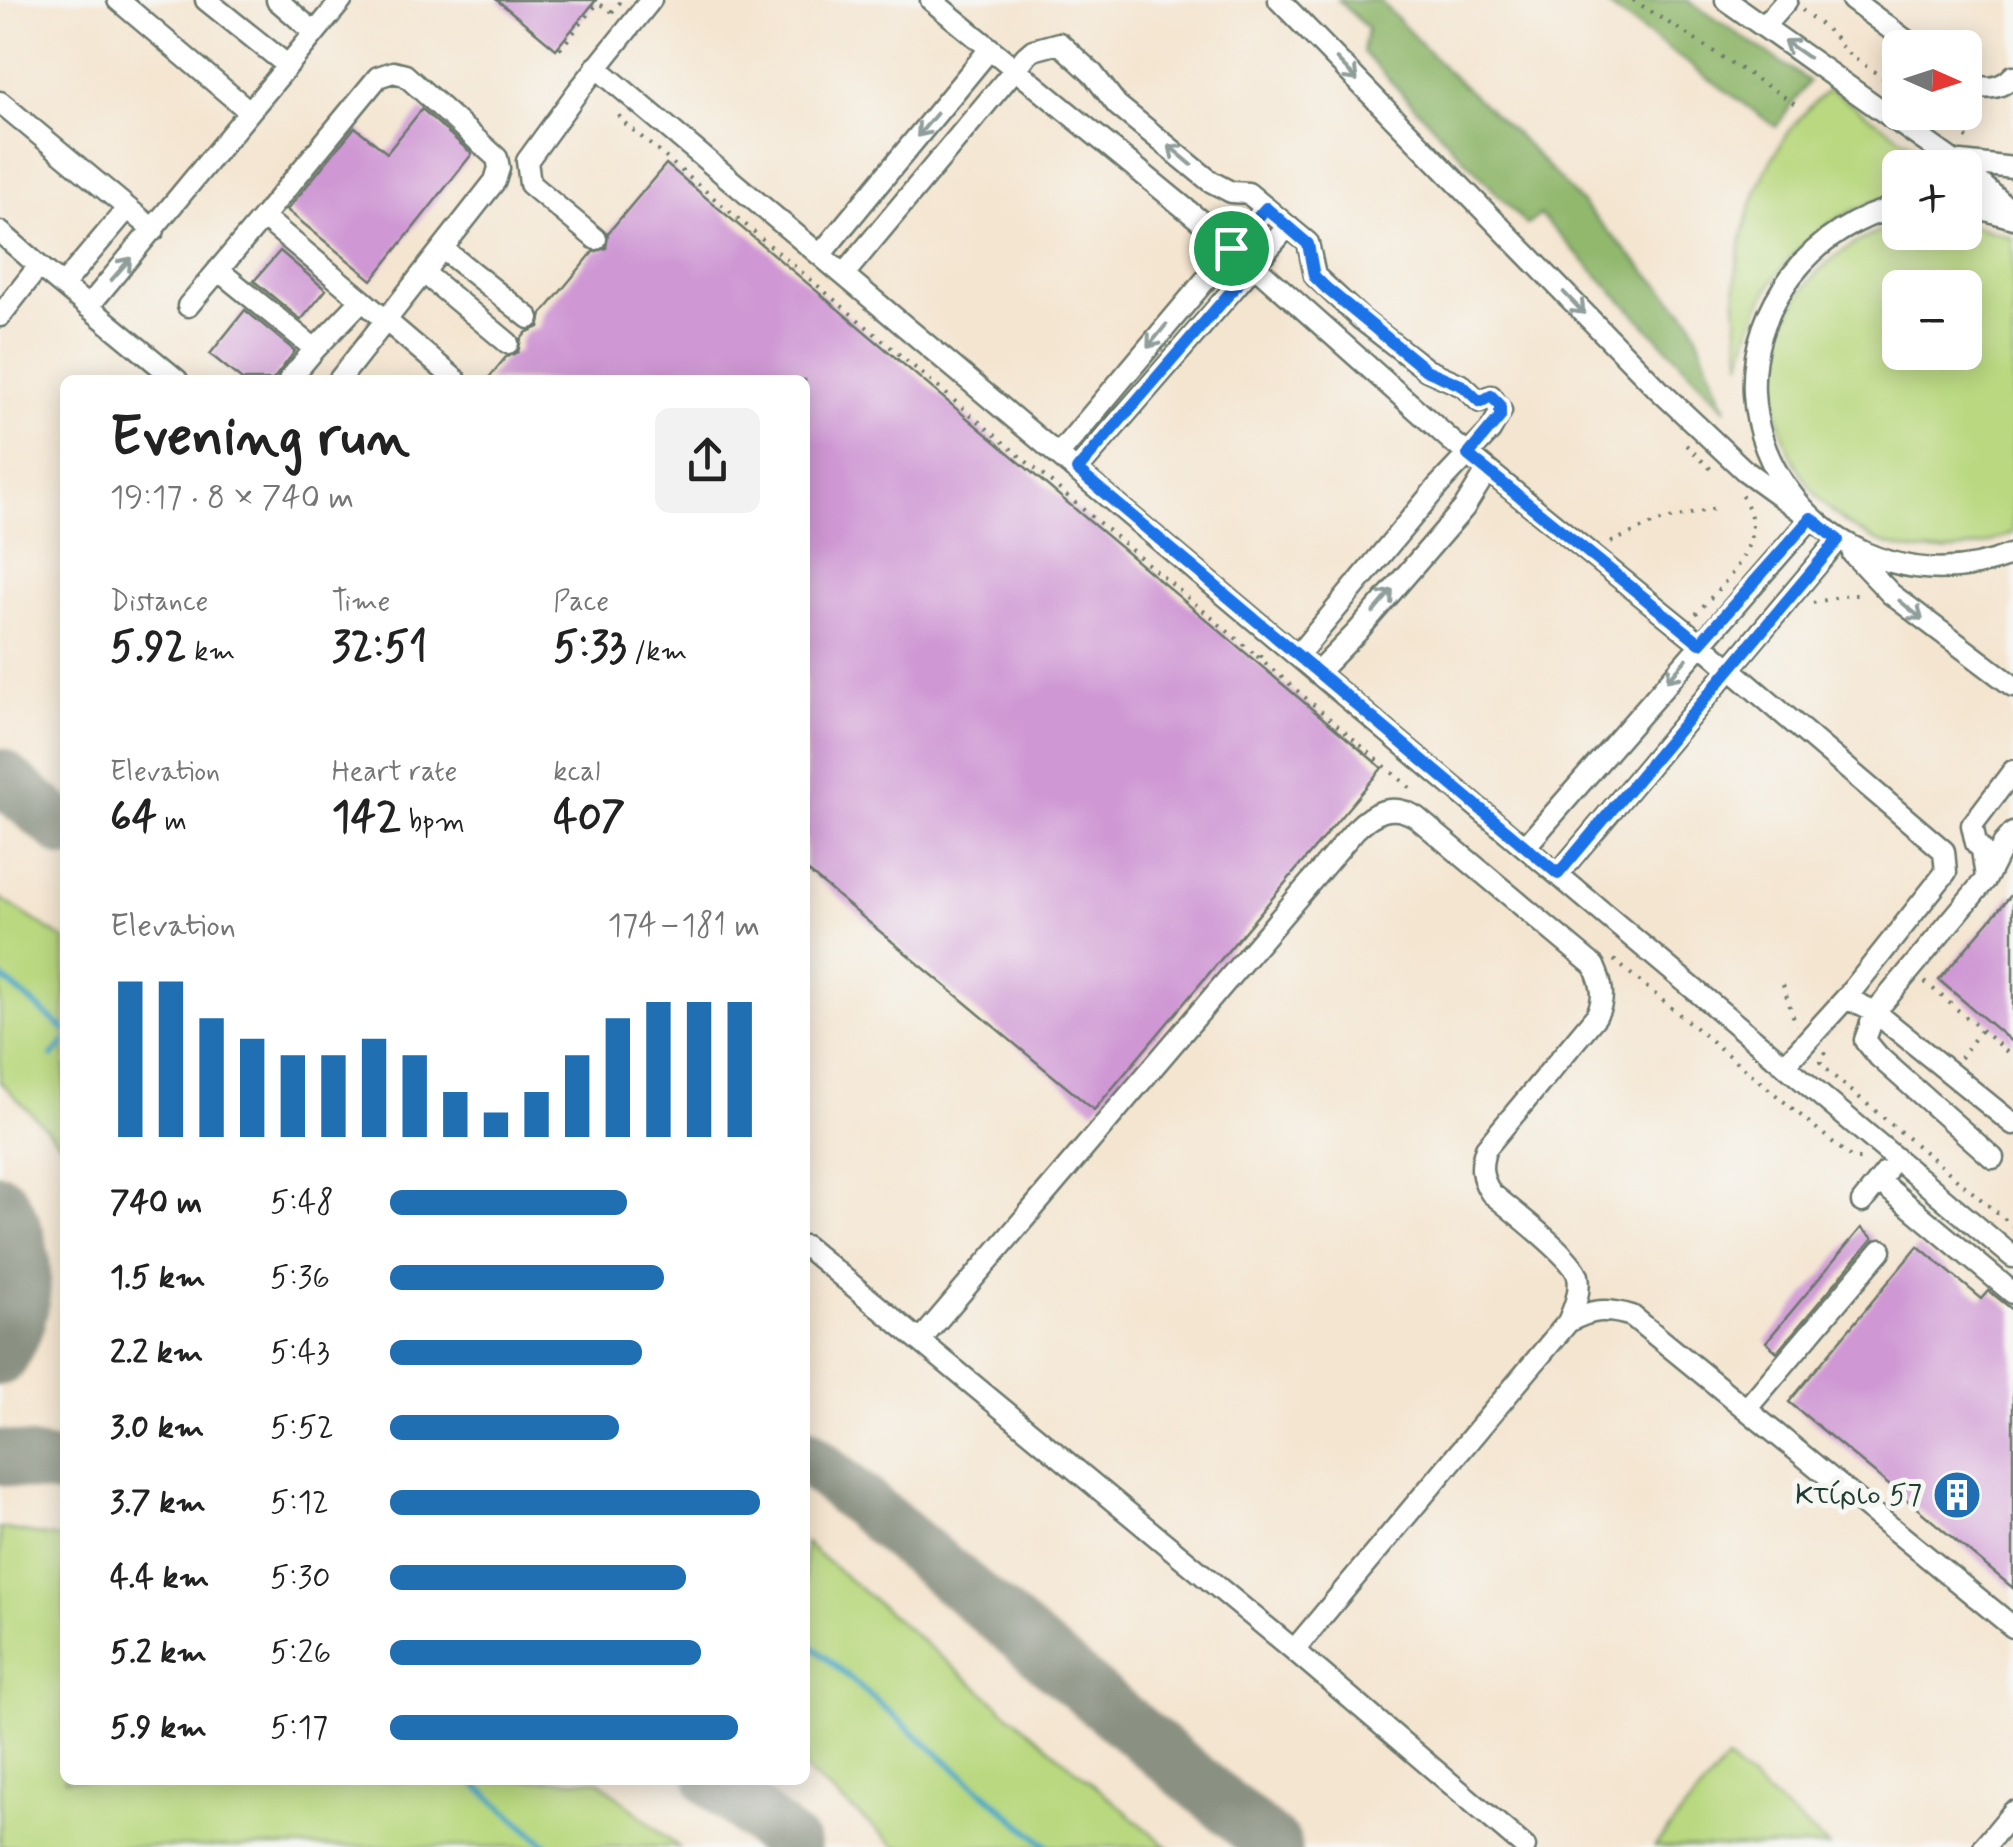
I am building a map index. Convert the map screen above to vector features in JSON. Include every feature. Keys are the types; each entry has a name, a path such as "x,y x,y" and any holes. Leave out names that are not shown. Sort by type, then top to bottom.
{"street":[{"path":"118,0 250,111"},
{"path":"206,0 287,65"},
{"path":"278,0 314,31"},
{"path":"88,308 342,0"},
{"path":"596,239 530,184 528,161 596,67 651,0"},
{"path":"931,0 1254,265 1468,455 1729,667 1944,851 1946,872 1846,998 1785,1065"},
{"path":"1279,0 1671,401 1744,470 1840,541 1891,594 1938,632 2013,686"},
{"path":"1726,0 1938,150"},
{"path":"1764,26 1786,0"},
{"path":"1852,0 1892,30"},
{"path":"844,274 1014,70 1033,50 1058,43 1092,74 1117,105 1221,188 1241,194 1248,192 1308,244 1314,276 1361,318 1426,370 1463,386 1480,402 1491,396 1500,405 1500,417 1297,656"},
{"path":"820,255 989,50"},
{"path":"596,67 2013,1256"},
{"path":"188,306 378,76 393,72 405,75 497,158 500,168 495,182 385,321 348,375"},
{"path":"1982,86 1992,88 2012,80"},
{"path":"0,102 154,230"},
{"path":"1982,168 2013,168"},
{"path":"1982,186 2013,216"},
{"path":"1058,455 1266,208"},
{"path":"1982,208 2013,216"},
{"path":"63,285 127,209"},
{"path":"1810,517 1785,487 1762,438 1755,389 1761,340 1780,294 1810,255 1849,226 1882,213"},
{"path":"263,217 450,375"},
{"path":"1077,470 1288,226"},
{"path":"0,232 171,375"},
{"path":"443,248 529,318"},
{"path":"0,316 39,266"},
{"path":"218,270 315,349"},
{"path":"424,273 508,343"},
{"path":"293,375 362,300"},
{"path":"1317,672 1358,632 1464,508 1487,471"},
{"path":"1526,847 1810,517"},
{"path":"1840,541 1891,564 1932,570 1972,566 2013,554"},
{"path":"1558,874 1729,667 1840,541"},
{"path":"1986,878 1982,850 1972,825 2013,771"},
{"path":"920,1340 1355,830 1376,812 1405,810 1416,816 1594,966 1599,977 1603,989 1596,1016 1486,1148 1482,1160 1484,1182 1491,1193 1574,1266 1578,1297 1568,1322 1294,1650"},
{"path":"1992,1158 1868,1044 1865,1034 1875,1012 1986,878 2013,834"},
{"path":"1846,998 1875,1012 2013,1124"},
{"path":"1862,1202 1896,1159"},
{"path":"1878,1181 2013,1293"},
{"path":"810,1250 1294,1650 1525,1847"},
{"path":"1747,1408 1881,1250"},
{"path":"1568,1322 1598,1310 1632,1316 2013,1627"},
{"path":"1984,1847 2013,1812"}],"path":[{"path":"560,50 596,4 602,3 612,12 622,0"},
{"path":"1634,0 1800,107"},
{"path":"1786,0 1813,16 1846,52 1882,77"},
{"path":"1956,130 1974,143"},
{"path":"1681,436 1716,474"},
{"path":"1683,629 1739,564 1749,544 1752,532 1748,505 1730,486"},
{"path":"1592,556 1618,537 1658,522 1720,507"},
{"path":"1809,604 1847,595 1870,596"},
{"path":"1909,968 2013,1057"},
{"path":"1650,990 1657,980"},
{"path":"1950,1071 1981,1030"}],"green space":[{"path":"1338,0 1379,0 1445,69 1522,140 1691,319 1726,409 1540,215 1527,225 1363,52 1367,28"},
{"path":"1600,0 1687,0 1809,81 1776,127"},
{"path":"1829,89 1882,125 1882,130 1890,130 1920,150 1882,150 1882,200 1840,217 1794,253 1762,302 1742,363 1736,282 1744,231 1769,164 1811,106"},
{"path":"1982,228 2013,238 2013,533 1936,552 1870,537 1819,499 1786,444 1775,380 1787,317 1828,263 1882,234 1882,250 1982,250"},
{"path":"0,898 60,937 60,1143 0,1081"},
{"path":"0,1528 60,1538 60,1785 604,1785 678,1847 0,1847"},
{"path":"810,1547 1168,1847 897,1847 810,1774"},
{"path":"1727,1760 1829,1847 1654,1847"}],"building":[{"path":"497,0 596,0 556,49"},
{"path":"422,109 472,154 372,280 287,210 355,127 387,153"},
{"path":"666,164 1382,768 1094,1110 810,873 810,375 491,375 506,357 518,352 527,332 539,327 542,314 593,252 606,248 608,233"},
{"path":"280,251 326,290 301,320 254,281"},
{"path":"245,310 295,351 277,375 236,375 210,354"},
{"path":"2013,893 2013,1043 1939,980"},
{"path":"1861,1228 1873,1238 1777,1352 1766,1342"},
{"name":"Κτίριο 57","path":"1918,1246 1982,1299 1989,1291 2013,1310 2013,1588 1789,1402"}],"waterway":[{"path":"0,976 60,1026"},
{"path":"52,1056 60,1047"},
{"path":"810,1644 1048,1847"},
{"path":"476,1785 549,1847"}],"taxiway":[{"path":"0,776 60,826"},
{"path":"0,1201 18,1239 24,1280 18,1320 0,1358"},
{"path":"0,1457 60,1468"},
{"path":"810,1459 1275,1847"},
{"path":"719,1785 793,1847"}],"place":[{"name":"Κτίριο 57","path":"1957,1495"}],"route":[{"path":"1266,208 1308,244 1314,276 1361,318 1426,370 1463,386 1480,402 1491,396 1500,405 1500,417 1468,455 1700,643 1811,518 1838,540 1558,874 1077,470 1254,265 1231,248 1266,208"}]}
